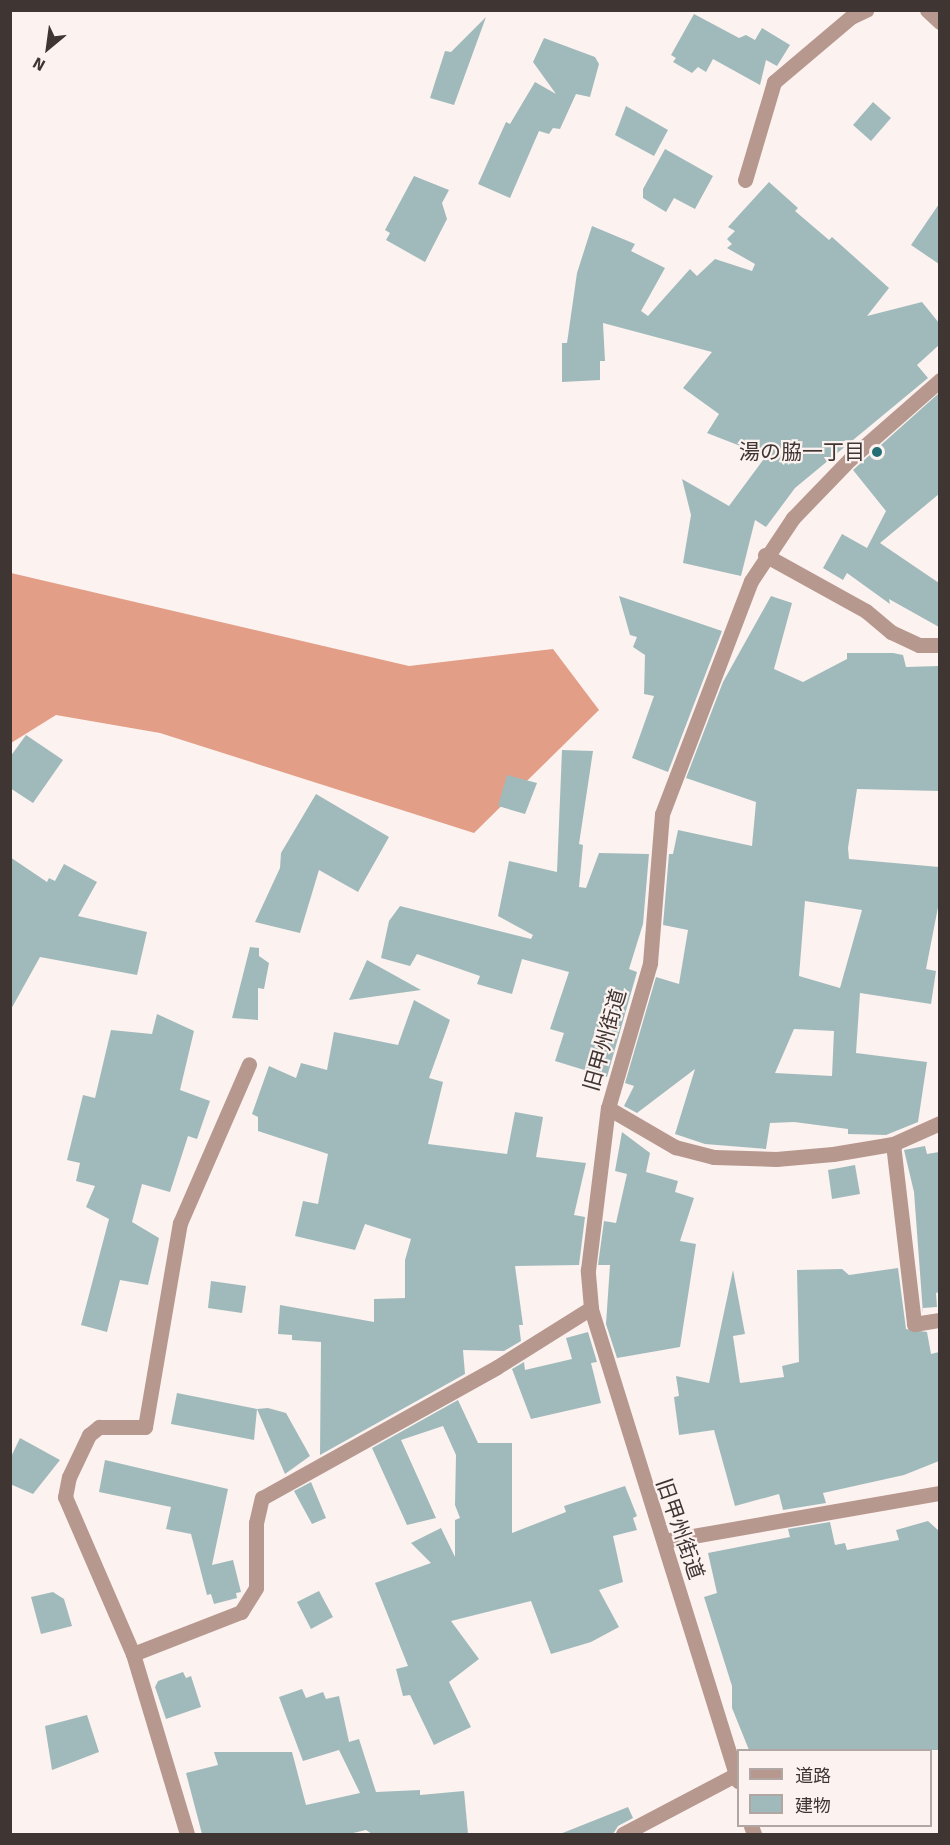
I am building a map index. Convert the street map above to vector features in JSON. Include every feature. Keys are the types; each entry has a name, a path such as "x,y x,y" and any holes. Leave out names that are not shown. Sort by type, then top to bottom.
{"street":[{"path":"745,180 774,82 851,17 866,10"},
{"path":"927,10 939,22"},
{"name":"旧甲州街道","path":"737,1775 591,1308 588,1270 608,1108 650,963 662,814 751,581 765,555 792,518 850,459 939,380"},
{"path":"765,555 866,611 891,632 919,645 939,645"},
{"path":"187,1834 133,1654 65,1497 69,1477 89,1435 99,1426 145,1427 180,1223 249,1064"},
{"path":"608,1108 675,1148 714,1157 776,1159 893,1144 939,1124"},
{"path":"893,1144 914,1324 939,1320"},
{"path":"133,1654 241,1612 256,1588 256,1523 261,1498 497,1367 591,1308"},
{"path":"663,1541 939,1492"},
{"path":"623,1834 737,1778"}],"shaded area":[{"path":"11,573 409,666 553,649 599,710 474,833 160,733 56,715 11,743"}],"building":[{"path":"694,14 739,38 746,35 755,40 762,28 790,45 777,66 766,60 760,85 713,59 706,72 698,67 692,73 673,62 676,58 671,55"},
{"path":"486,17 454,105 430,98 445,51 451,52"},
{"path":"544,38 595,57 599,64 590,97 576,94 560,129 553,128 549,134 539,131 510,198 478,184 506,122 510,124 535,82 556,94 533,62"},
{"path":"873,102 891,118 871,141 853,125"},
{"path":"626,106 668,130 654,156 615,135"},
{"path":"665,149 713,176 695,209 674,198 666,212 643,198 643,189"},
{"path":"414,176 449,190 442,203 447,219 425,262 386,240 390,233 385,230"},
{"path":"769,182 798,208 795,211 829,240 832,237 889,288 867,316 922,302 939,323 939,345 917,365 928,378 795,488 766,527 755,520 741,576 683,563 691,515 682,479 729,506 766,456 707,433 719,414 683,388 712,352 603,323 605,361 600,361 600,380 562,382 562,343 567,343 577,273 592,226 635,244 631,251 665,268 641,311 648,316 690,269 697,276 715,259 752,271 755,264 727,248 732,244 727,239 735,231 728,227"},
{"path":"939,204 939,264 911,245"},
{"path":"939,393 939,494 880,543 939,583 939,627 889,599 890,604 847,573 843,580 823,568 842,534 867,548 886,511 853,470"},
{"path":"619,596 722,631 668,772 632,758 654,696 644,694 645,655 633,647 637,637 630,635"},
{"path":"771,596 792,603 774,669 803,682 847,659 847,653 893,653 903,655 906,667 939,666 939,791 857,789 848,848 849,859 939,867 939,902 926,969 936,971 931,1004 860,993 856,1053 927,1062 918,1122 886,1135 848,1134 848,1129 794,1122 770,1123 766,1149 705,1144 675,1134 695,1069 637,1113 624,1106 634,1086 625,1083 656,977 679,984 688,930 663,925 669,854 673,854 678,830 752,846 756,802 686,778 723,682","holes":["805,901 862,910 840,988 799,976","794,1029 834,1031 832,1076 775,1073"]},
{"path":"26,735 63,760 33,803 10,788 10,757"},
{"path":"562,750 593,751 579,844 583,845 579,887 586,888 599,853 649,854 643,924 629,969 637,972 607,1077 555,1061 564,1033 550,1029 569,972 522,959 512,994 477,984 480,976 417,954 410,966 381,958 389,921 400,906 531,939 533,935 498,916 509,861 557,872"},
{"path":"507,775 537,783 525,814 498,806"},
{"path":"316,794 389,837 358,892 319,870 300,933 255,922 280,868 281,853"},
{"path":"10,857 47,882 49,878 55,881 64,864 97,882 78,916 147,932 137,975 40,957 10,1011"},
{"path":"250,947 259,948 259,956 269,963 264,989 258,988 258,1020 232,1018"},
{"path":"367,960 421,990 349,1000"},
{"path":"414,1000 450,1020 429,1078 443,1082 428,1144 507,1154 515,1112 543,1117 536,1157 586,1163 574,1215 585,1217 579,1265 515,1266 523,1325 519,1325 521,1341 504,1351 463,1350 465,1374 320,1455 321,1342 292,1340 292,1335 278,1334 280,1305 374,1322 374,1299 405,1298 405,1260 411,1239 365,1224 355,1250 295,1236 303,1201 318,1204 328,1154 258,1131 258,1117 252,1114 269,1066 296,1078 301,1063 327,1070 334,1032 398,1045"},
{"path":"157,1014 194,1031 180,1090 210,1101 197,1139 188,1136 170,1192 142,1184 132,1222 159,1238 148,1285 120,1280 107,1332 81,1325 109,1219 86,1207 95,1186 76,1181 80,1163 67,1160 83,1095 95,1098 111,1030 152,1034"},
{"path":"622,1132 650,1153 646,1172 678,1181 675,1192 694,1198 680,1241 696,1244 680,1347 617,1358 606,1324 610,1265 598,1265 604,1221 616,1223 627,1174 615,1171"},
{"path":"925,1146 927,1154 939,1152 939,1292 936,1293 937,1307 923,1308 923,1313 914,1192 904,1150"},
{"path":"855,1165 860,1194 832,1199 828,1170"},
{"path":"898,1268 906,1329 927,1332 931,1354 939,1352 939,1461 904,1475 823,1493 826,1503 783,1510 779,1494 735,1506 714,1430 679,1435 674,1397 679,1396 676,1376 709,1383 733,1270 745,1334 733,1336 740,1383 784,1377 782,1366 799,1362 797,1270 842,1269 849,1275"},
{"path":"211,1281 246,1286 242,1313 208,1308"},
{"path":"588,1332 597,1362 591,1363 601,1403 531,1419 512,1369 524,1362 525,1370 572,1359 566,1338"},
{"path":"177,1393 257,1409 254,1440 171,1424"},
{"path":"458,1400 478,1443 512,1443 512,1533 566,1512 564,1506 625,1486 637,1516 633,1518 637,1530 613,1536 623,1582 599,1590 619,1627 591,1642 551,1654 531,1601 451,1621 479,1659 449,1682 471,1727 434,1745 410,1695 403,1696 396,1669 408,1666 375,1583 431,1563 411,1543 441,1528 455,1557 455,1520 460,1518 455,1505 456,1455 443,1426 401,1440 436,1518 407,1525 372,1448"},
{"path":"268,1408 286,1413 310,1456 285,1474 257,1409"},
{"path":"20,1438 60,1460 33,1494 10,1484 10,1459"},
{"path":"105,1460 228,1489 212,1565 233,1560 241,1592 236,1593 237,1598 214,1604 211,1594 207,1595 191,1534 166,1529 171,1507 99,1492"},
{"path":"311,1482 326,1518 312,1524 294,1491"},
{"path":"928,1521 939,1531 939,1750 749,1749 732,1708 732,1686 704,1597 717,1593 708,1553 790,1537 788,1529 830,1522 835,1545 845,1543 847,1550 899,1540 896,1530"},
{"path":"319,1591 333,1617 311,1629 297,1602"},
{"path":"53,1592 64,1599 72,1626 41,1634 31,1597"},
{"path":"183,1672 186,1678 191,1676 201,1707 166,1719 155,1687 158,1681"},
{"path":"302,1689 306,1698 323,1692 326,1699 339,1696 349,1742 359,1739 376,1792 420,1790 420,1795 464,1791 468,1834 372,1834 366,1830 349,1834 202,1834 186,1773 218,1765 214,1752 292,1752 306,1805 360,1793 339,1750 303,1761 279,1697"},
{"path":"87,1715 99,1752 52,1770 45,1726"},
{"path":"628,1807 633,1818 618,1826 613,1834 560,1834"}],"place":[{"name":"湯の脇一丁目","path":"877,452"}]}
